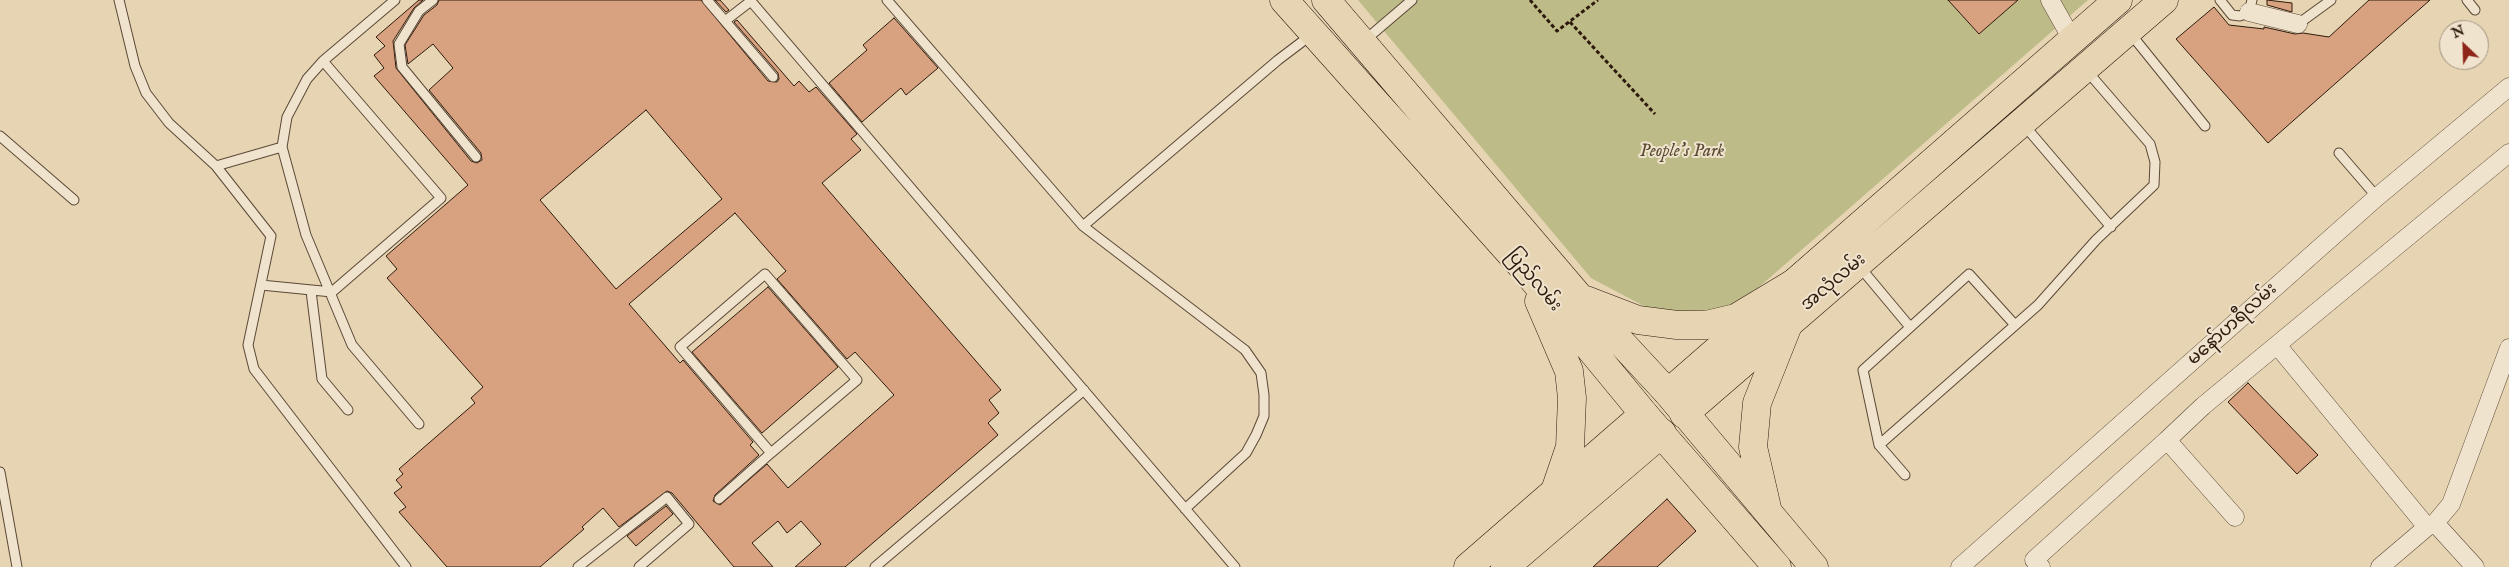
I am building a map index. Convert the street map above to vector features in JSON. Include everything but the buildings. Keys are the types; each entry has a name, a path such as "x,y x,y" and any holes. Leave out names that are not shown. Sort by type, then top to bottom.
{"main road":[{"name":"ပြည်လမ်း","path":"1284,0 1527,272 1777,567"},
{"name":"ပြည်လမ်း","path":"1326,0 1581,299 1676,404 1814,567"},
{"name":"အလုံလမ်း","path":"1468,567 1555,491 1653,423 1790,320 1847,254 2118,0"},
{"name":"အလုံလမ်း","path":"1676,404 1799,280 1847,254 2022,123 2164,0"},
{"path":"1527,272 1568,371 1572,398 1570,447 1555,491"},
{"path":"1581,299 1638,320 1677,325 1706,325 1736,318 1799,280"},
{"path":"1768,512 1753,447 1757,403 1790,320"},
{"name":"အလုံလမ်း","path":"1510,565 1653,423"}],"street":[{"path":"2050,0 2073,41"},
{"path":"2250,6 2298,24"},
{"name":"မနော်ဟရီလမ်း","path":"1960,567 2377,197 2509,87"},
{"path":"2041,567 2034,560 2203,406 2509,152"},
{"path":"2277,345 2431,525 2475,567"},
{"path":"2380,567 2431,525 2451,504 2509,348"},
{"path":"2167,440 2235,517"}],"lane":[{"path":"119,0 135,66 146,93 169,123 216,166 270,236 248,345 254,370 406,567"},
{"path":"395,0 324,60 306,79 287,117 282,147 306,235 332,292 352,345 419,424"},
{"path":"433,0 420,11 399,44 402,67 476,156"},
{"path":"707,0 772,77"},
{"path":"886,0 1083,226 1244,350 1261,373 1264,394 1264,416 1246,453 1185,509"},
{"path":"1362,43 1412,0"},
{"path":"2220,0 2232,15 2240,16 2250,6"},
{"path":"2298,24 2331,0"},
{"path":"2467,0 2475,10"},
{"path":"726,21 751,1 1235,567"},
{"path":"2128,31 2205,126"},
{"path":"1083,226 1278,60 1313,33"},
{"path":"261,286 332,292 440,198 324,60"},
{"path":"1878,445 2038,304 2110,227 2154,185 2156,162 2150,144 2086,69"},
{"path":"2022,123 2110,227"},
{"path":"0,136 74,200"},
{"path":"216,166 282,147"},
{"path":"2339,153 2377,197"},
{"path":"1847,254 1910,327"},
{"path":"719,498 857,380 766,274 680,347 771,453"},
{"path":"1905,475 1878,445 1864,370 1969,274 2015,325"},
{"path":"311,291 322,379 348,410"},
{"path":"875,567 1084,390"},
{"path":"0,472 17,567"},
{"path":"578,567 667,497 689,524 639,567"}],"path":[{"path":"1530,0 1557,31 1598,0"},
{"path":"1570,22 1656,114"}],"green space":[{"name":"People's Park","path":"1358,0 2088,0 1735,308 1657,313 1591,278"}]}
